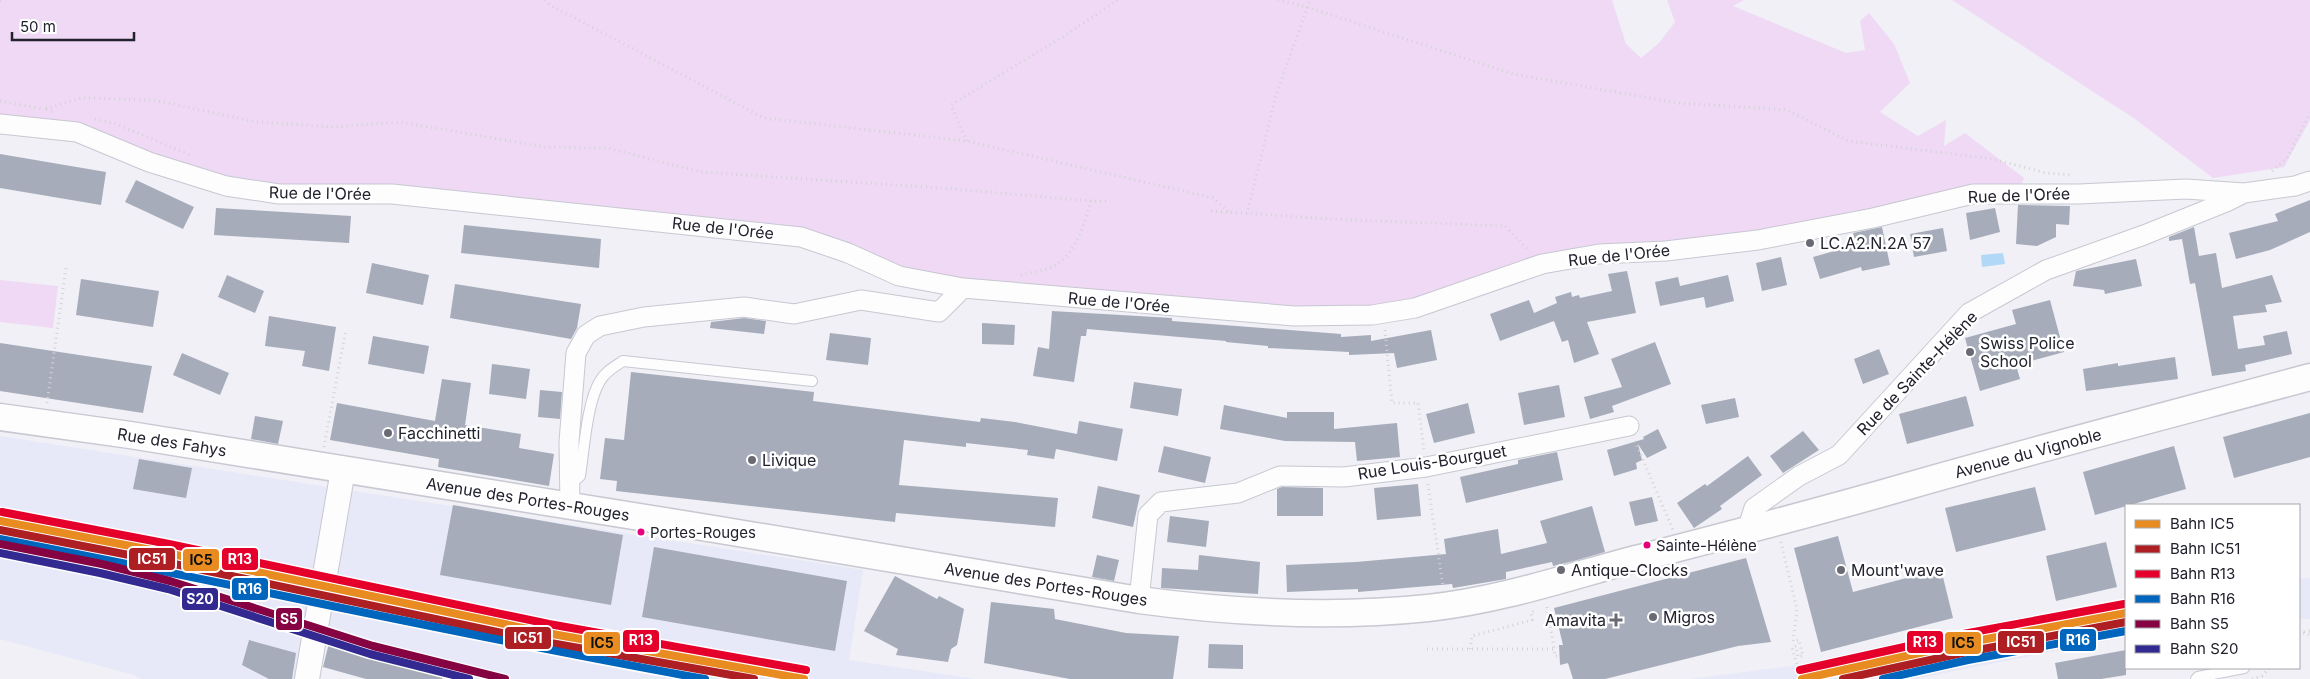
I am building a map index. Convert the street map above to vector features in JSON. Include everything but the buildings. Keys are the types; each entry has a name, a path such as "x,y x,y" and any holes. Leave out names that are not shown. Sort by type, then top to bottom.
{"main road":[{"name":"Avenue du Vignoble","path":"1747,530 2310,377"},
{"name":"Rue des Fahys","path":"0,417 335,470"},
{"name":"Avenue des Portes-Rouges","path":"335,470 571,495 1139,600 1201,608 1270,613 1340,614 1429,608 1504,595 1747,530"}],"street":[{"name":"Rue de l'Orée","path":"0,124 77,132 149,162 226,186 279,194 392,194 802,237 848,253 898,276 963,288 1294,316 1372,315 1415,308 1542,264 1599,254 1666,251 1758,240 1872,218 1973,194 2079,194 2186,189 2244,192"},
{"name":"Rue de Sainte-Hélène","path":"1747,530 1754,508 1799,476 1839,455 1969,313 2046,270 2144,235 2226,202 2244,192 2294,186 2310,180"},
{"path":"571,495 569,442 576,353 586,335 600,326 644,317 744,307 794,314 861,300 939,312 963,288"},
{"name":"Rue Louis-Bourguet","path":"1139,600 1148,515 1161,502 1238,493 1280,476 1344,477 1426,467 1629,426"},
{"path":"307,679 335,470"}],"lane":[{"path":"571,495 580,476 593,395 600,381 610,369 623,361 812,381"},
{"path":"2196,679 2240,669"}],"path":[{"path":"0,1 5,0"},
{"path":"545,0 550,5 764,118 967,141 1213,198 1229,212"},
{"path":"967,141 951,105 1019,65 1118,0"},
{"path":"1278,0 1307,7 1513,74 1678,103 1787,110 1848,141 1993,159 2046,173 2074,175"},
{"path":"1247,214 1276,95 1310,0"},
{"path":"44,109 82,98 153,100 257,122 333,127 400,122 545,147 608,148 701,172 1110,201"},
{"path":"0,102 62,112"},
{"path":"2271,172 2287,158 2310,114"},
{"path":"89,118 116,124 200,159"},
{"path":"1015,276 1052,267 1071,251 1082,230 1091,201"},
{"path":"1211,211 1505,226 1542,264"},
{"path":"48,398 66,268"},
{"path":"335,470 346,330"},
{"path":"1629,426 1676,537"},
{"path":"1779,536 1797,610 1793,641 1799,640 1803,656 1798,657 1796,646 1792,648 1798,668"},
{"path":"1545,600 1555,656 1560,655"},
{"path":"1470,649 1472,636 1532,620 1531,612 1547,607"},
{"path":"1427,649 1554,648"},
{"path":"2251,679 2262,676 2268,669"}],"shaded area":[{"path":"0,0 1612,0 1626,44 1641,58 1659,43 1675,22 1667,0 1744,0 1733,6 1846,53 1865,50 1860,21 1869,13 1894,44 1910,83 1880,112 1918,136 1946,120 1944,146 1965,133 2024,178 2018,192 1873,218 1599,254 1372,315 963,288 801,237 279,194 77,132 0,124"},
{"path":"1952,0 2310,0 2310,120 2284,167 2213,178 2135,119"},
{"path":"0,280 58,286 53,328 0,322"},
{"path":"0,436 863,570 849,660 976,679 472,679 325,641 319,679 141,679 134,675 0,639"},
{"path":"2310,578 2310,619 2300,619 2300,579"},
{"path":"2125,600 2125,637 1914,679 1689,679 1792,666 1991,622"}],"water":[{"path":"2003,253 2005,264 1982,267 1981,255"}],"rail line":[{"name":"R13","path":"2,512 169,544 549,624 806,670"},
{"name":"IC5","path":"0,521 167,553 547,633 804,679"},
{"name":"IC51","path":"0,530 165,562 545,642 754,679"},
{"name":"R16","path":"0,539 528,646 705,679"},
{"name":"S5","path":"0,544 102,564 170,581 373,646 505,679"},
{"name":"S20","path":"0,553 168,589 370,654 469,679"},
{"name":"R13","path":"1800,670 1963,634 2124,604"},
{"name":"IC5","path":"1802,679 1965,643 2125,613"},
{"name":"IC51","path":"1843,679 1967,652 2125,622"},
{"name":"R16","path":"1883,679 1968,660 2125,631"}],"place":[{"name":"LC.A2.N.2A 57","path":"1810,243"},
{"name":"Swiss Police School","path":"1970,352"},
{"name":"Facchinetti","path":"388,433"},
{"name":"Livique","path":"752,460"},
{"name":"Portes-Rouges","path":"641,532"},
{"name":"Sainte-Hélène","path":"1647,545"},
{"name":"Antique-Clocks","path":"1561,570"},
{"name":"Mount'wave","path":"1841,570"},
{"name":"Migros","path":"1653,617"},
{"name":"Amavita","path":"1616,620"}]}
